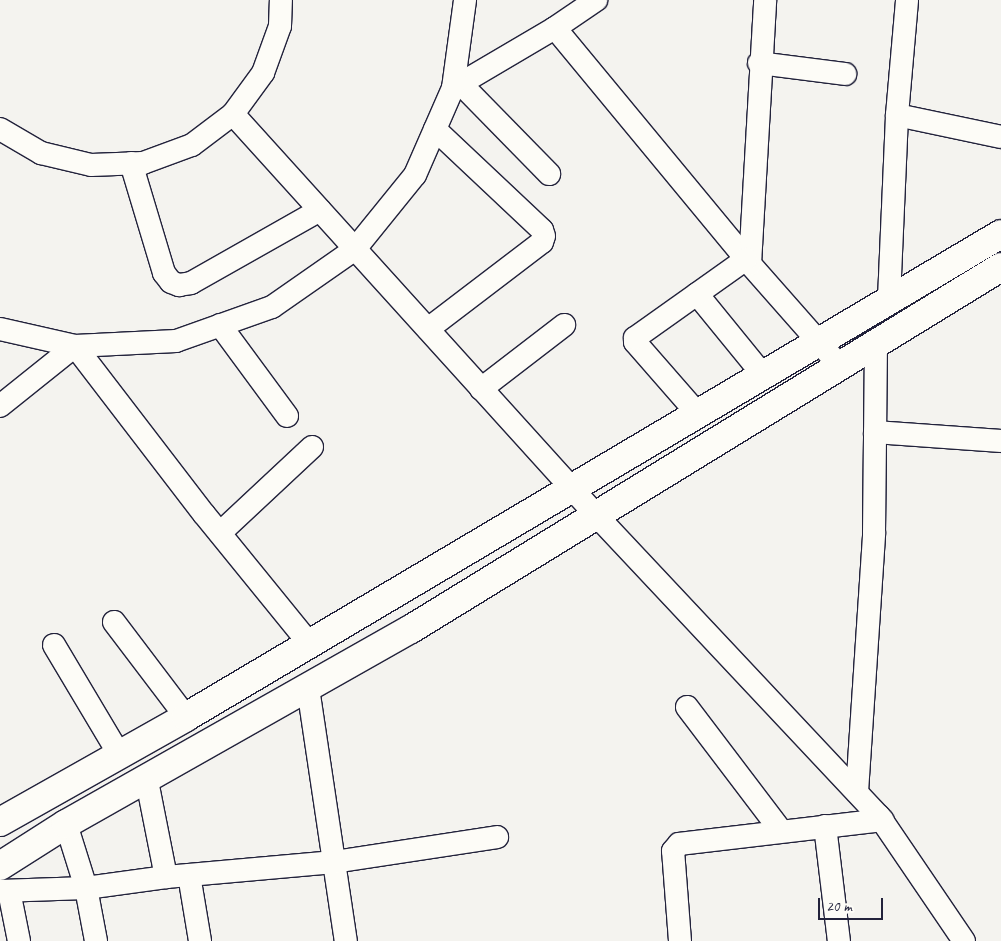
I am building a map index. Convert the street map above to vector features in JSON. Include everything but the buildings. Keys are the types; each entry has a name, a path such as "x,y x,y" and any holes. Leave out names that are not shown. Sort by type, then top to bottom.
{"street":[{"path":"0,128 41,153 91,165 143,162 192,145 233,114 263,73 280,26 281,0"},
{"path":"0,328 75,346 176,341 272,307 355,249 415,175 435,129 457,86 465,0"},
{"path":"457,86 555,28 596,0"},
{"path":"748,261 764,0"},
{"path":"889,299 897,115 907,0"},
{"path":"555,28 748,261 839,365"},
{"path":"759,63 845,74"},
{"path":"457,86 549,174"},
{"path":"233,114 571,488 882,820 964,941"},
{"path":"897,115 1001,137"},
{"path":"428,329 542,242 544,236 542,230 435,129"},
{"path":"131,163 164,273 171,282 179,285 191,282 320,210"},
{"path":"0,822 186,717 300,647 1001,234"},
{"path":"698,413 634,340 696,294 748,261"},
{"path":"3,883 66,824 147,781 313,686 1001,267"},
{"path":"696,294 763,375"},
{"path":"220,325 288,416"},
{"path":"482,389 564,325"},
{"path":"857,792 874,533 876,343"},
{"path":"0,406 75,346"},
{"path":"75,346 220,533 300,647 313,686 334,862 346,941"},
{"path":"875,432 1001,441"},
{"path":"220,533 312,446"},
{"path":"114,622 186,717"},
{"path":"54,645 120,754"},
{"path":"687,707 781,832"},
{"path":"147,781 166,877"},
{"path":"680,941 675,847 882,820"},
{"path":"66,824 86,888 96,941"},
{"path":"825,826 839,941"},
{"path":"3,883 86,888 166,877 334,862 497,837"},
{"path":"189,876 200,941"},
{"path":"3,883 19,941"}]}
